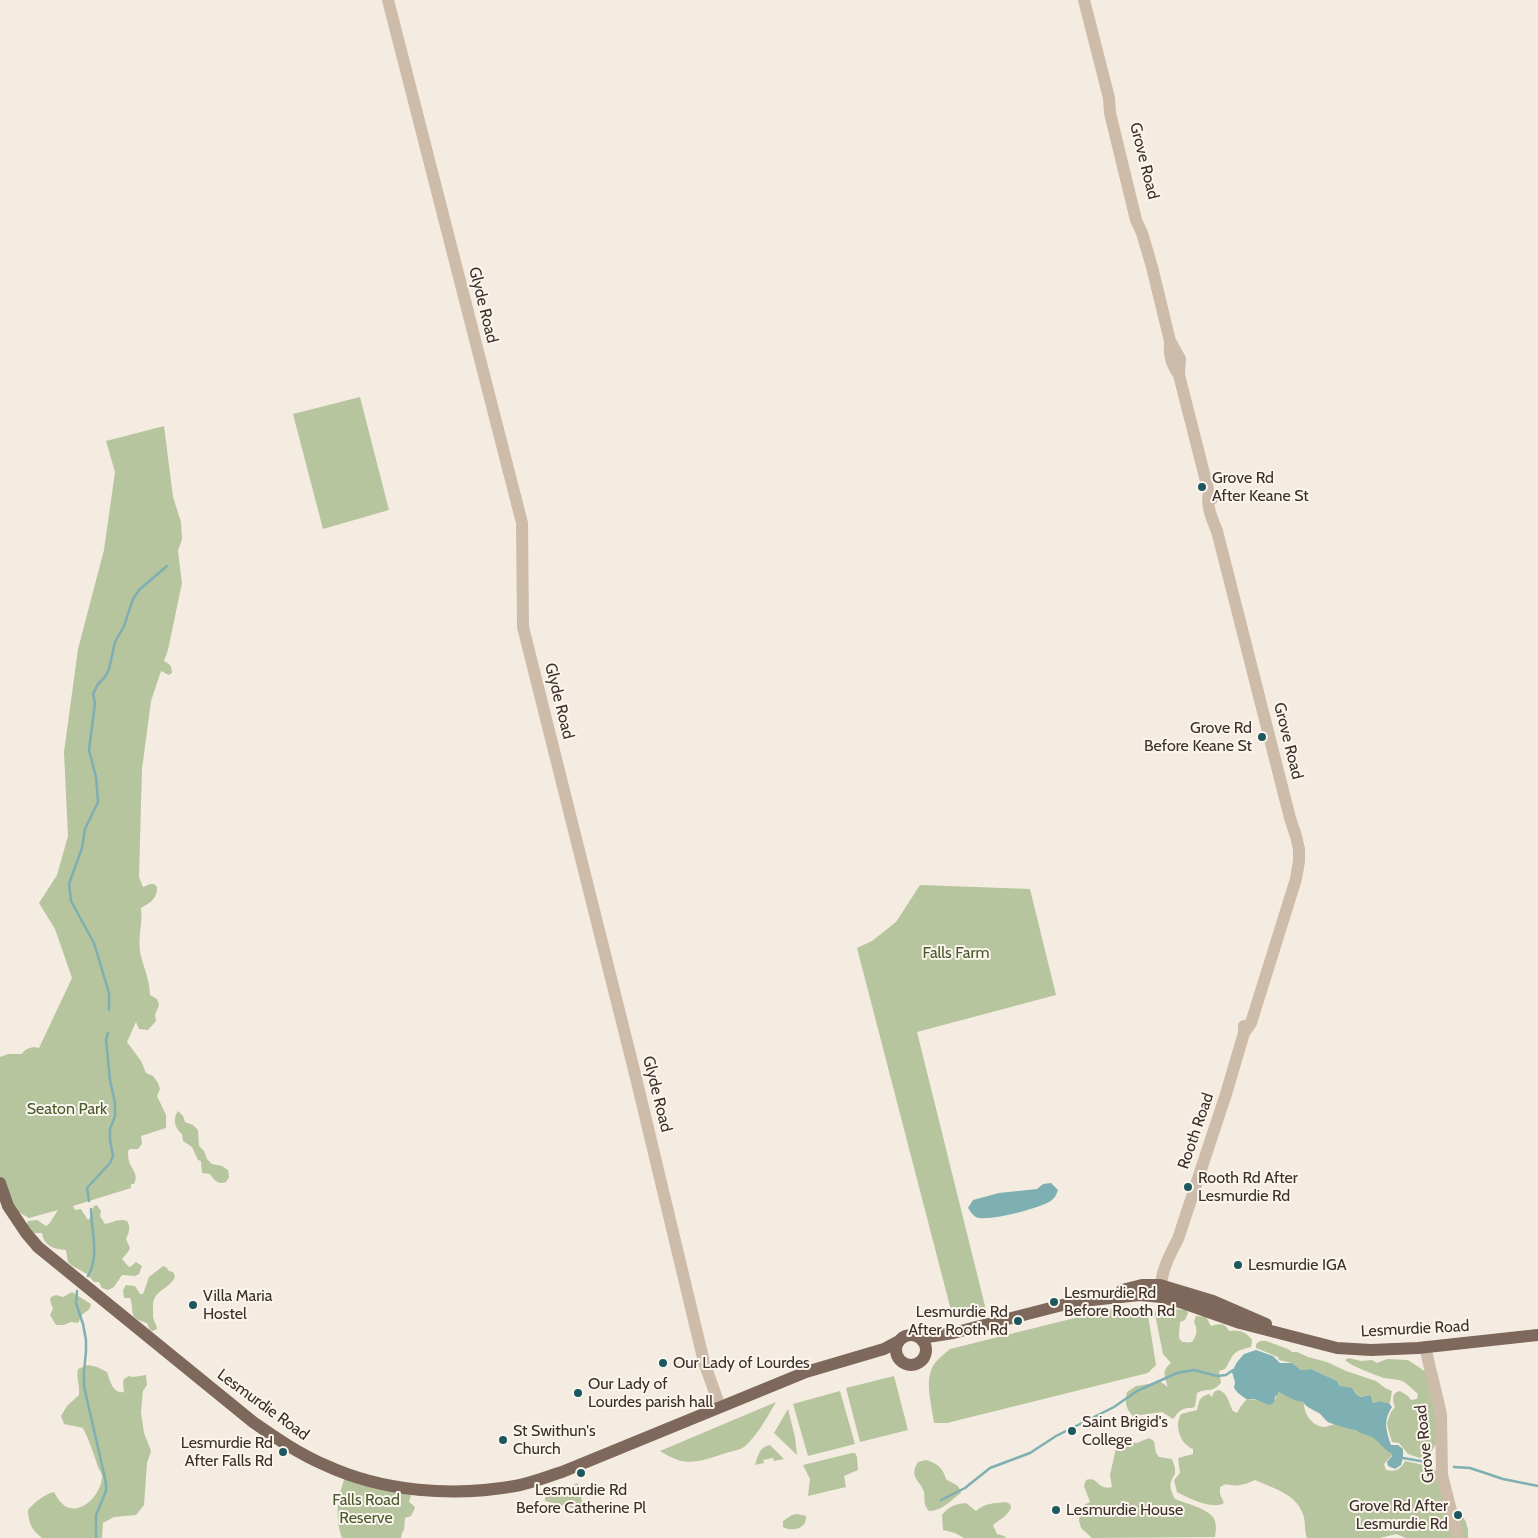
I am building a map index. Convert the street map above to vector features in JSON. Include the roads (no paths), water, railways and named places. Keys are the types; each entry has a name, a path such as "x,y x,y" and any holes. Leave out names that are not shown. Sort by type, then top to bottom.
{"main road":[{"name":"Lesmurdie Road","path":"0,1184 8,1206 38,1247 254,1422 284,1444 326,1466 368,1480 413,1489 447,1492 515,1486 562,1472 806,1372 884,1349 908,1334 921,1338 953,1333 1072,1302 1140,1295 1163,1290 1213,1301 1296,1337 1337,1348 1363,1350 1425,1347 1538,1335"},
{"name":"Lesmurdie Road","path":"860,1356 898,1359 904,1364 912,1365 923,1360 926,1352 953,1333"},
{"path":"921,1338 926,1347 926,1352"},
{"path":"898,1342 895,1350 898,1359"}],"street":[{"name":"Glyde Road","path":"388,0 522,523 523,627 636,1078 704,1362 720,1408"},
{"name":"Grove Road","path":"1084,0 1109,98 1120,129 1142,219 1142,233 1170,341 1180,359 1178,375 1209,493 1214,501 1218,518 1218,531 1237,608 1248,630 1252,648 1253,672 1296,836 1299,862 1296,879 1286,906"},
{"name":"Rooth Road","path":"1163,1290 1244,1033 1251,1023 1286,906"},
{"name":"Grove Road","path":"1425,1347 1440,1414 1442,1475 1458,1538"}],"water":[{"path":"1051,1183 1058,1190 1054,1198 1047,1203 1028,1210 995,1217 978,1218 968,1208 973,1200 999,1193 1037,1189 1043,1184"},
{"path":"1256,1350 1273,1356 1280,1363 1292,1363 1301,1370 1311,1369 1337,1381 1340,1386 1352,1388 1361,1397 1370,1395 1373,1403 1380,1401 1389,1403 1392,1407 1386,1421 1387,1430 1391,1445 1398,1445 1403,1449 1401,1465 1395,1469 1388,1466 1387,1462 1392,1456 1391,1453 1372,1437 1328,1422 1303,1402 1294,1400 1279,1392 1275,1397 1274,1403 1269,1405 1254,1399 1246,1399 1238,1393 1234,1388 1235,1382 1232,1372 1244,1354"}],"waterway":[{"path":"109,1010 109,993 94,943 71,901 69,884 82,848 85,829 98,802 96,777 89,750 95,703 93,694 109,669 115,642 124,626 133,599 139,590 167,566"},
{"path":"89,1201 87,1188 110,1163 113,1156 110,1129 115,1116 115,1103 110,1080 106,1039 108,1033"},
{"path":"88,1276 94,1260 91,1209"},
{"path":"77,1291 76,1303 86,1340 84,1386 106,1483 106,1491 96,1515 96,1538"},
{"path":"941,1500 965,1488 990,1468 1030,1453 1056,1436 1114,1407 1137,1391 1177,1373 1194,1370 1217,1376 1226,1375 1233,1370"},
{"path":"1403,1458 1426,1462"},
{"path":"1454,1467 1470,1468 1503,1479 1538,1486"}],"place":[{"name":"Grove Rd After Keane St","path":"1202,487"},
{"name":"Grove Rd Before Keane St","path":"1262,737"},
{"name":"Rooth Rd After Lesmurdie Rd","path":"1188,1187"},
{"name":"Lesmurdie IGA","path":"1238,1265"},
{"name":"Lesmurdie Rd Before Rooth Rd","path":"1054,1302"},
{"name":"Villa Maria Hostel","path":"193,1305"},
{"name":"Lesmurdie Rd After Rooth Rd","path":"1018,1321"},
{"name":"Our Lady of Lourdes","path":"663,1363"},
{"name":"Our Lady of Lourdes parish hall","path":"578,1393"},
{"name":"Saint Brigid's College","path":"1072,1431"},
{"name":"St Swithun's Church","path":"503,1440"},
{"name":"Lesmurdie Rd After Falls Rd","path":"283,1452"},
{"name":"Lesmurdie Rd Before Catherine Pl","path":"581,1473"},
{"name":"Lesmurdie House","path":"1056,1510"},
{"name":"Grove Rd After Lesmurdie Rd","path":"1458,1515"}],"park label":[{"name":"Falls Farm","path":"956,953"},
{"name":"Seaton Park","path":"67,1109"},
{"name":"Falls Road Reserve","path":"366,1509"}]}
